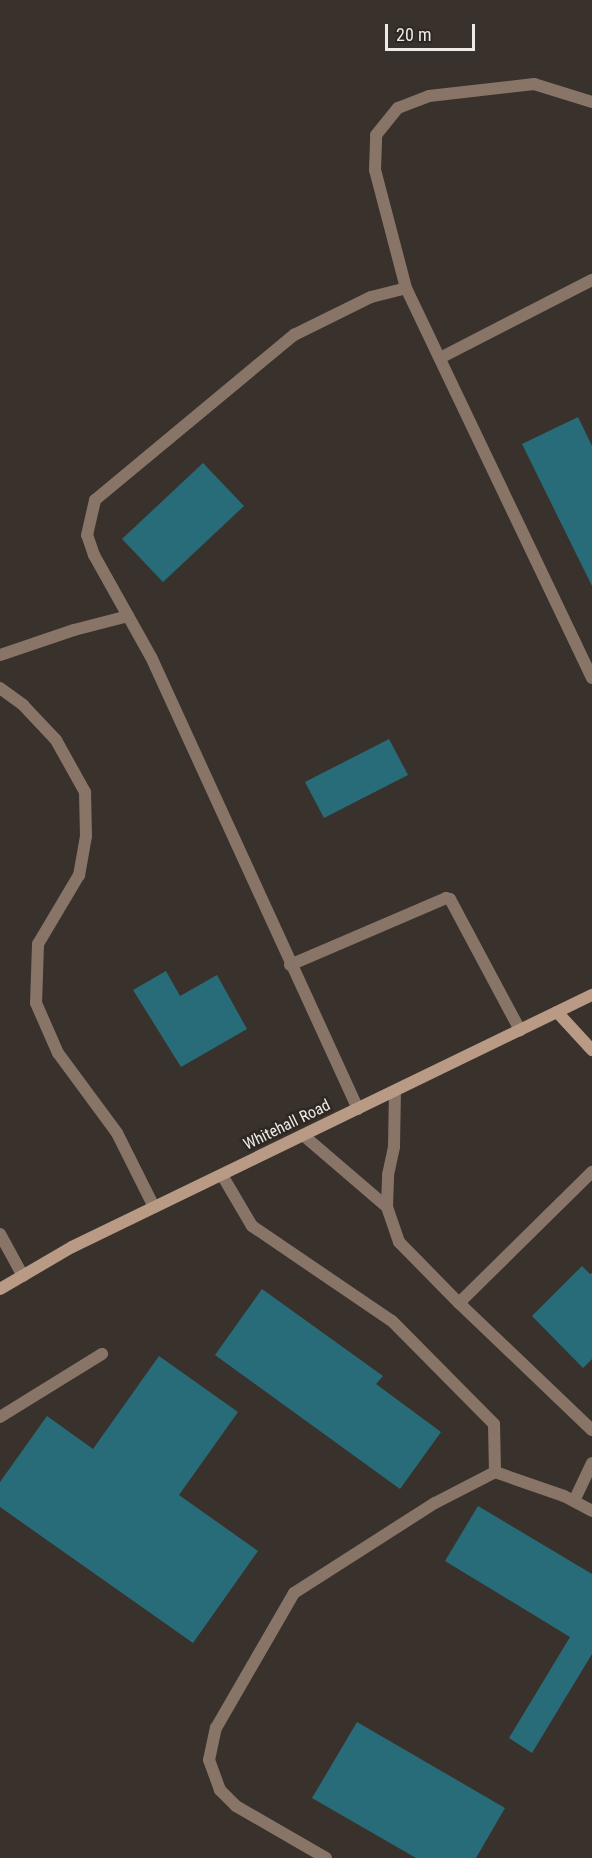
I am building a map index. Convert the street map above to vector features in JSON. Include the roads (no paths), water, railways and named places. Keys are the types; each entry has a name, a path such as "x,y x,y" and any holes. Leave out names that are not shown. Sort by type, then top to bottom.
{"main road":[{"name":"Whitehall Road","path":"0,1289 72,1247 592,995"},
{"path":"557,1012 592,1050"}],"lane":[{"path":"592,102 534,84 429,96 398,108 376,135 375,170 406,288 592,678"},
{"path":"440,358 592,280"},
{"path":"358,1109 151,657 94,555 87,535 95,501 294,335 371,297 406,288"},
{"path":"0,655 74,630 128,616"},
{"path":"0,688 23,705 56,740 85,792 86,836 79,875 38,944 36,1003 58,1053 117,1133 154,1207"},
{"path":"291,965 446,898 450,899 520,1030"},
{"path":"395,1091 394,1147 387,1207 399,1242 459,1303 592,1430"},
{"path":"303,1136 387,1207"},
{"path":"459,1303 592,1172"},
{"path":"222,1175 252,1226 392,1321 494,1424 495,1472"},
{"path":"0,1234 23,1276"},
{"path":"0,1417 102,1354"},
{"path":"573,1501 592,1463"},
{"path":"326,1858 236,1806 220,1790 209,1760 216,1728 294,1593 435,1503 495,1472 592,1510"}]}
